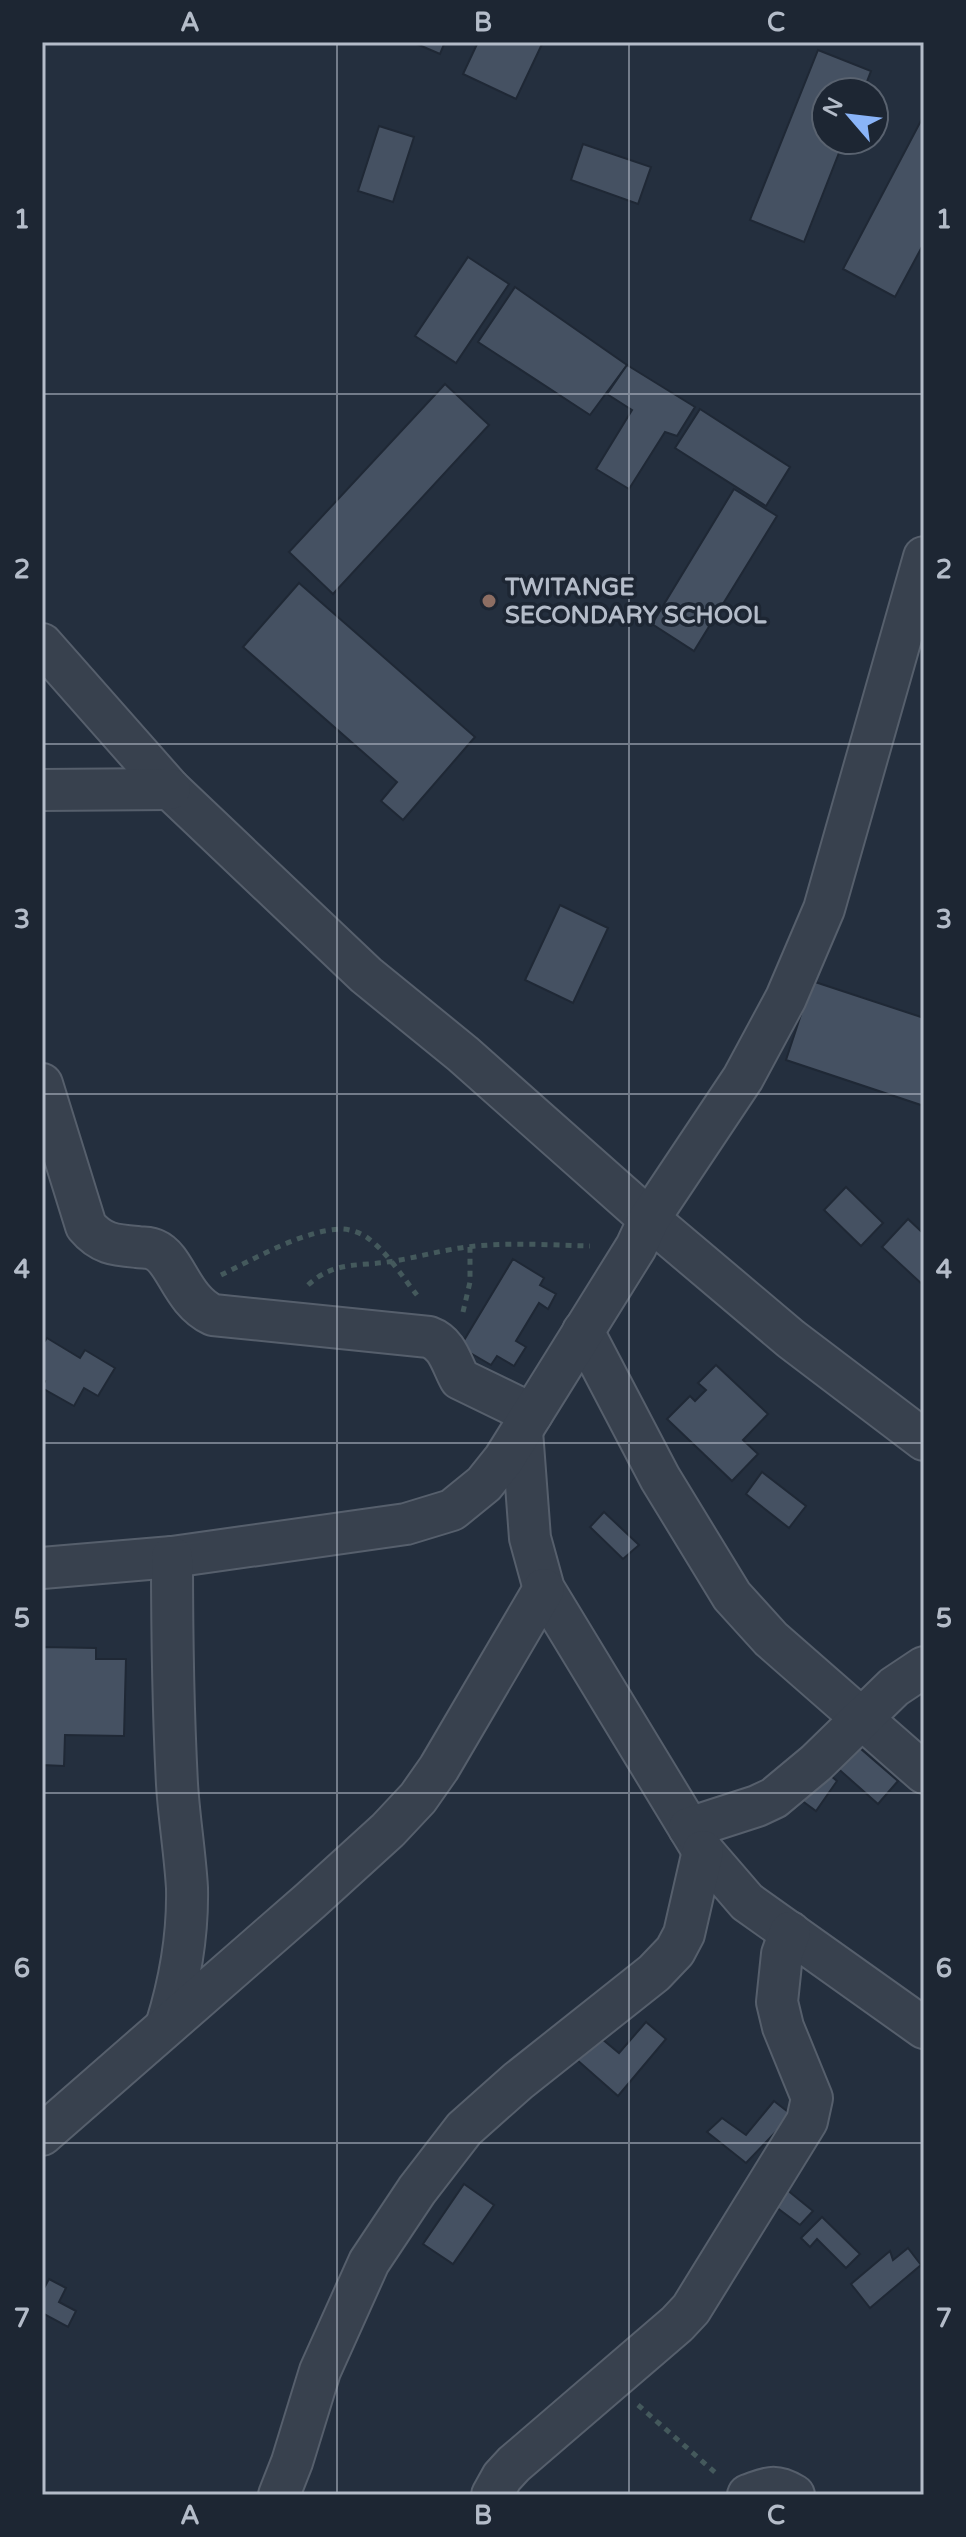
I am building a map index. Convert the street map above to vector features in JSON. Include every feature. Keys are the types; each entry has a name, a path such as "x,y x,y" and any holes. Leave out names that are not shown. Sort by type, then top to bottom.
{"street":[{"path":"42,1568 172,1557 406,1524 452,1510 484,1484 504,1459 642,1233 743,1078 786,998 824,909 924,557"},
{"path":"42,644 170,789 366,975 463,1054 642,1233 791,1339 924,1440"},
{"path":"42,790 170,789"},
{"path":"42,1084 86,1226 102,1242 153,1249 164,1256 186,1292 202,1310 213,1315 438,1340 447,1350 460,1379 527,1422"},
{"path":"583,1331 660,1478 732,1596 771,1639 924,1773"},
{"path":"527,1422 530,1538 544,1589 696,1840 747,1902 924,2028"},
{"path":"166,2026 178,1988 185,1950 187,1888 178,1802 174,1716 172,1557"},
{"path":"42,2135 321,1891 418,1798 439,1768 544,1589"},
{"path":"696,1840 774,1798 816,1763 894,1687 924,1667"},
{"path":"279,2495 320,2371 369,2262 417,2190 464,2129 518,2081 654,1973 675,1951 684,1934 696,1840"},
{"path":"492,2495 514,2464 691,2309 807,2121 812,2098 783,2027 777,2002 782,1954 790,1932"},
{"path":"738,2490 772,2486 794,2495"}],"path":[{"path":"186,1292 275,1249 321,1232 355,1231 371,1240 390,1262"},
{"path":"258,1320 328,1269 341,1266 390,1262 470,1247 540,1244 642,1233"},
{"path":"447,1350 467,1300 470,1247"},
{"path":"606,2386 646,2410 738,2490"}],"building":[{"path":"412,42 445,42 440,54"},
{"path":"478,42 543,42 516,99 463,74"},
{"path":"818,50 871,71 869,76 810,76 810,156 838,156 804,242 750,220"},
{"path":"924,115 924,243 895,297 843,269"},
{"path":"379,126 414,137 393,202 358,191"},
{"path":"583,144 651,167 638,204 571,180"},
{"path":"468,257 509,284 456,363 415,336"},
{"path":"515,287 627,365 590,415 478,342"},
{"path":"627,365 695,407 677,436 665,432 629,489 596,469 632,410 607,394"},
{"path":"445,384 489,425 333,594 289,552"},
{"path":"700,409 790,467 766,506 675,448"},
{"path":"734,489 777,516 694,651 652,624"},
{"path":"299,583 475,737 403,820 381,801 397,782 243,647"},
{"path":"560,905 608,928 573,1003 525,980"},
{"path":"812,981 924,1018 924,1106 786,1060"},
{"path":"846,1187 883,1223 861,1246 824,1210"},
{"path":"908,1219 924,1234 924,1286 882,1247"},
{"path":"513,1259 544,1278 540,1285 556,1294 548,1309 539,1303 516,1341 526,1347 514,1366 497,1356 491,1365 460,1347"},
{"path":"47,1338 80,1358 85,1350 115,1368 98,1396 84,1388 74,1406 42,1388 45,1381 42,1379 42,1345"},
{"path":"716,1365 768,1414 743,1440 758,1454 732,1481 667,1419 690,1396 695,1401 706,1390 698,1383"},
{"path":"762,1472 806,1506 789,1528 746,1494"},
{"path":"604,1512 639,1545 623,1559 590,1527"},
{"path":"42,1647 96,1648 96,1659 126,1659 124,1736 65,1735 64,1766 42,1765"},
{"path":"854,1743 898,1781 878,1804 834,1765"},
{"path":"824,1770 837,1781 816,1811 801,1800"},
{"path":"646,2022 666,2039 618,2096 576,2059 596,2034 619,2053"},
{"path":"774,2101 792,2115 746,2163 707,2132 722,2118 746,2135"},
{"path":"464,2184 494,2205 453,2264 423,2244"},
{"path":"781,2185 813,2211 800,2225 768,2201"},
{"path":"822,2217 860,2254 846,2268 817,2239 810,2247 801,2238"},
{"path":"908,2248 921,2265 870,2308 851,2284 890,2251 893,2260"},
{"path":"49,2279 66,2288 59,2302 76,2311 68,2327 42,2313 42,2292"}],"place":[{"name":"TWITANGE SECONDARY SCHOOL","path":"489,601"}]}
